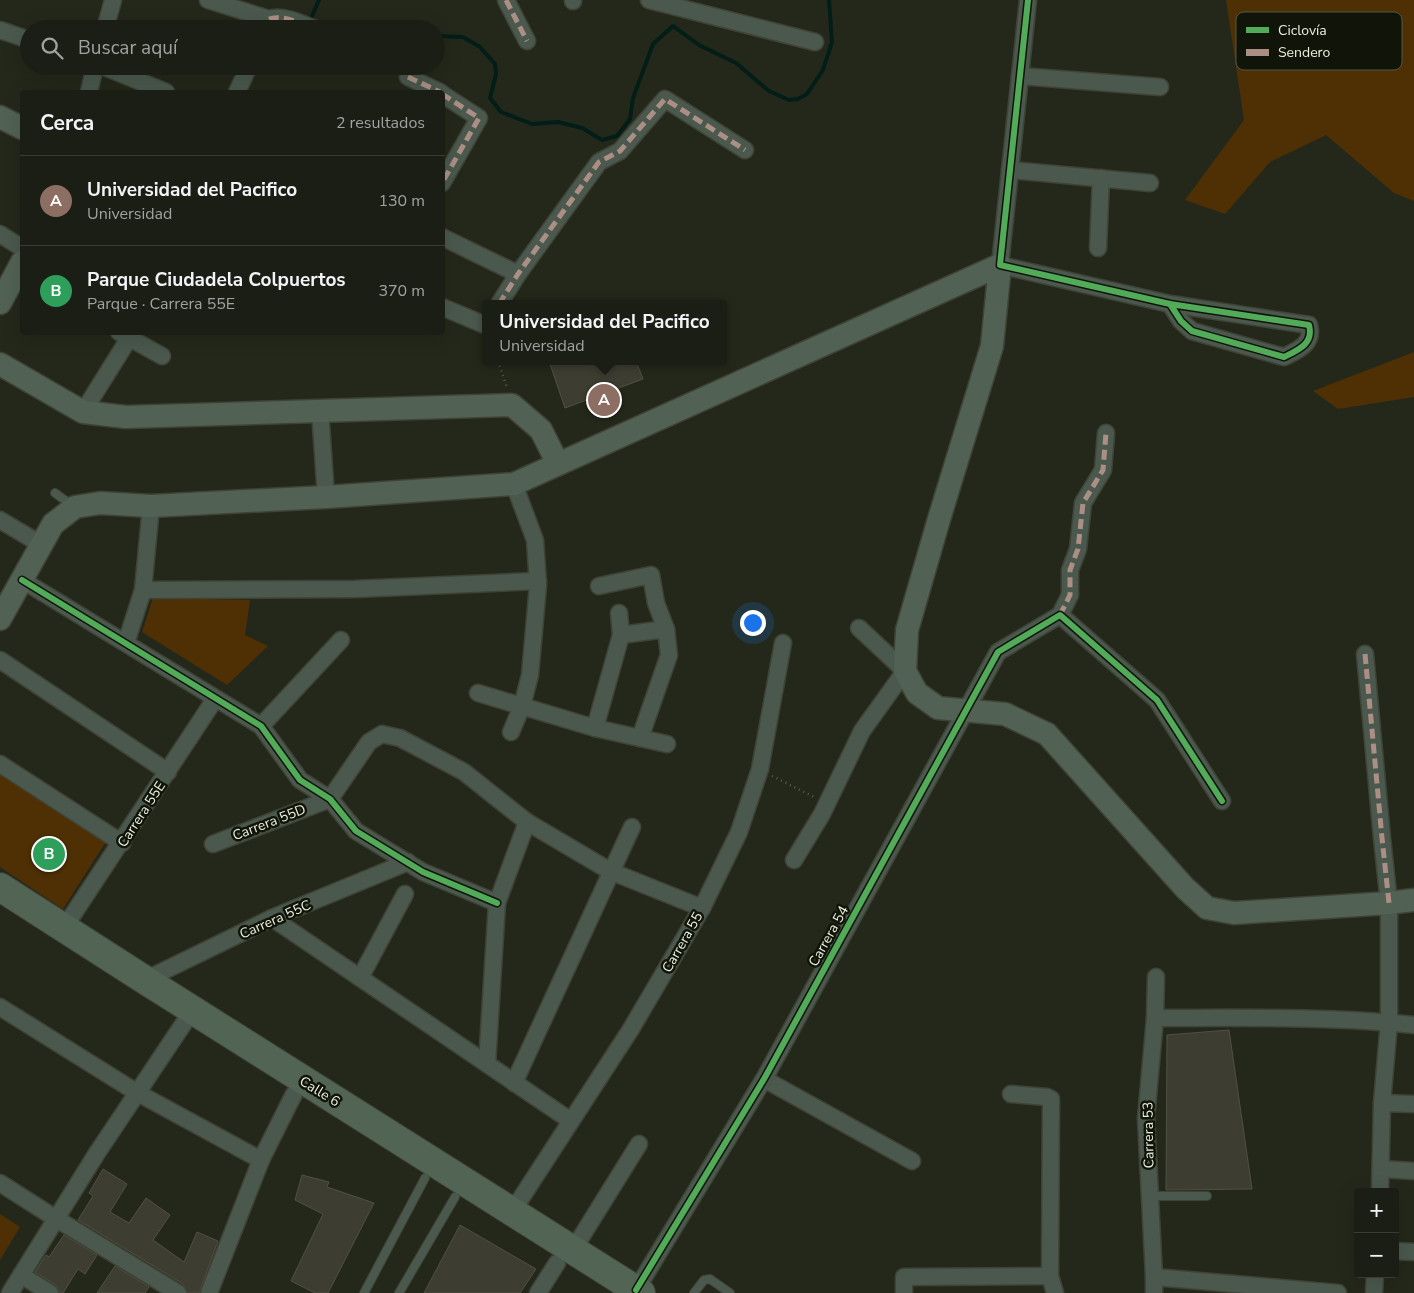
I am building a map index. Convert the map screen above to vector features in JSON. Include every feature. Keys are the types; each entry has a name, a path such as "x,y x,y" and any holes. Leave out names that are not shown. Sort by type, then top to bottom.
{"highway":[{"name":"Calle 6","path":"0,887 512,1212 606,1293"},
{"name":"Calle 6","path":"0,908 184,1023 455,1197 565,1256 639,1292"}],"main road":[{"path":"0,117 20,127"},
{"path":"0,619 54,524 75,507 100,503 152,506 326,497 514,484 1000,265 992,346 907,630 905,671 917,693 938,708 967,709 1006,714 1047,734 1184,888 1207,908 1234,913 1414,900"},
{"path":"0,303 20,272"},
{"path":"0,364 83,412 126,416 512,405 541,430 558,464"}],"street":[{"path":"107,20 113,0"},
{"path":"208,0 257,20"},
{"path":"506,0 527,41"},
{"path":"648,0 815,42"},
{"path":"1028,0 1000,265 1170,304 1309,324 1310,332 1304,347 1284,357 1192,331 1181,321 1170,304"},
{"path":"270,20 272,17 286,20"},
{"path":"0,30 20,37"},
{"path":"89,90 93,75"},
{"path":"124,75 161,90"},
{"path":"238,90 245,75"},
{"path":"1020,76 1160,87"},
{"path":"415,84 432,90"},
{"path":"445,96 480,118 445,178"},
{"path":"502,300 518,274 599,162 620,151 664,99 745,150"},
{"path":"1010,170 1150,183"},
{"path":"1098,248 1101,178"},
{"path":"0,234 20,247"},
{"path":"445,238 518,274"},
{"path":"445,308 482,325"},
{"path":"83,412 128,335 162,356"},
{"path":"320,410 326,497"},
{"path":"1106,433 1103,470 1083,503 1078,549 1070,570 1070,595 1060,615 1156,700 1222,801"},
{"path":"511,732 522,706 530,675 538,581 535,540 514,484"},
{"path":"126,643 143,590 152,506"},
{"path":"0,520 42,545"},
{"path":"599,586 650,575 656,603 666,629 669,655 640,738"},
{"path":"22,580 261,726 300,780 330,799 356,831 423,872 497,903"},
{"path":"143,590 355,589 538,581"},
{"path":"595,728 620,635 619,613"},
{"name":"Carrera 54","path":"639,1292 764,1079 998,652 1060,615"},
{"path":"794,860 827,804 862,731 905,671 859,628"},
{"path":"620,635 666,629"},
{"path":"261,726 341,640"},
{"name":"Carrera 55","path":"512,1212 631,1029 702,908 739,832 760,769 783,643"},
{"path":"1365,654 1390,903 1389,1022 1382,1103 1380,1188"},
{"path":"0,660 168,772"},
{"path":"478,693 595,728 666,744"},
{"name":"Carrera 55E","path":"64,928 122,843 215,699"},
{"path":"330,799 369,742 382,734 400,738 464,772 527,822 610,871 702,908"},
{"path":"0,764 122,843"},
{"name":"Carrera 55D","path":"213,844 330,799"},
{"path":"486,1064 497,903 527,822"},
{"path":"514,1082 632,827"},
{"name":"Carrera 55C","path":"144,980 272,918 408,862"},
{"path":"360,978 405,894"},
{"path":"272,918 572,1121"},
{"name":"Carrera 53","path":"1154,1293 1146,1118 1155,1018 1156,977"},
{"path":"0,1007 136,1092 261,1160"},
{"path":"1155,1018 1389,1022 1414,1025"},
{"path":"10,1293 55,1218 136,1092 184,1023"},
{"path":"764,1079 912,1161"},
{"path":"209,1293 261,1160 294,1094"},
{"path":"1011,1094 1048,1097 1051,1099 1050,1276 1055,1293"},
{"path":"1382,1103 1414,1104"},
{"path":"538,1293 565,1256 639,1144"},
{"path":"1381,1169 1414,1170"},
{"path":"0,1183 178,1293"},
{"path":"1399,1251 1414,1252"},
{"path":"21,1275 50,1293"},
{"path":"904,1293 904,1277 1050,1276"},
{"path":"1154,1276 1338,1293"},
{"path":"1374,1293 1375,1278"}],"lane":[{"path":"55,492 75,507"},
{"path":"364,1293 425,1178"},
{"path":"1150,1196 1207,1196"},
{"path":"399,1293 455,1197"},
{"path":"694,1293 704,1280 710,1279 730,1293"}],"path":[{"path":"499,365 512,405"},
{"path":"760,769 827,804"}],"shaded area":[{"path":"1226,0 1414,0 1414,201 1394,193 1326,135 1270,162 1225,214 1185,200 1244,120 1236,70 1402,70 1402,12 1236,12 1236,67"},
{"path":"1414,352 1414,397 1338,409 1313,391"},
{"path":"153,598 250,600 245,635 268,646 227,685 142,632"},
{"path":"0,771 107,840 63,909 0,867"},
{"path":"0,1214 20,1227 0,1260"}],"building":[{"path":"550,365 638,365 643,379 565,408"},
{"path":"1229,1030 1252,1189 1166,1190 1167,1035"},
{"path":"103,1169 127,1184 110,1212 129,1223 146,1198 170,1215 153,1240 184,1262 197,1232 218,1241 199,1293 188,1293 183,1284 78,1220 93,1196 89,1193"},
{"path":"302,1175 329,1182 327,1187 374,1203 328,1293 315,1293 291,1281 323,1214 295,1200"},
{"path":"460,1225 536,1269 520,1293 424,1293"},
{"path":"64,1235 97,1255 85,1274 78,1269 63,1293 60,1293 56,1285 35,1272 46,1255 49,1257"},
{"path":"115,1266 149,1287 145,1293 97,1293"}],"waterway":[{"path":"310,20 319,0"},
{"path":"445,36 463,37 480,47 495,64 496,74 490,98 501,112 532,124 558,122 582,128 602,140 617,136 630,119 633,98 653,44 673,26 699,45 736,63 769,91 789,100 798,99 807,94 823,70 832,42 829,0"}],"marked path":[{"path":"506,0 527,41"},
{"path":"269,19 280,18 290,20"},
{"path":"408,77 436,90"},
{"path":"445,96 479,118 445,178"},
{"path":"502,300 518,274 599,162 620,151 665,99 745,150"},
{"path":"1060,615 1070,595 1070,570 1078,549 1083,503 1103,470 1106,433"},
{"path":"1365,654 1389,903"}],"cycle path":[{"path":"1028,0 1000,265 1170,304 1309,325 1309,337 1304,346 1284,357 1192,331 1181,321 1170,304"},
{"path":"22,580 261,726 300,780 330,799 356,831 423,872 497,903"},
{"path":"636,1290 764,1079 998,652 1060,615 1157,700 1222,801"}],"place":[{"name":"Universidad del Pacifico","path":"604,400"},
{"name":"Parque Ciudadela Colpuertos","path":"49,854"}]}
